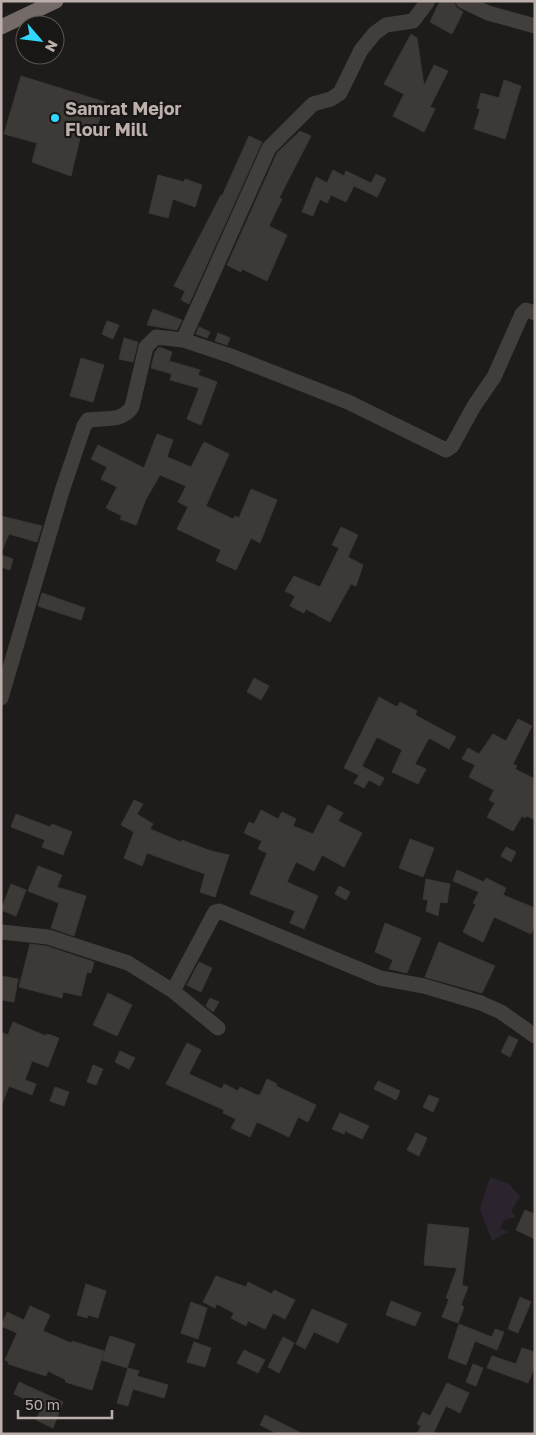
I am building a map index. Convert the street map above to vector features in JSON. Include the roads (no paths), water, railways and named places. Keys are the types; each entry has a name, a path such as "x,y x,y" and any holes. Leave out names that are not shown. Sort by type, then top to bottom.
{"highway":[{"path":"1,27 56,1"}],"street":[{"path":"183,340 270,148 313,104 332,99 340,93 361,50 375,32 386,25 413,20 428,1"},
{"path":"463,1 488,14 535,26"},
{"path":"1,698 62,491 84,426 88,420 120,418 126,415 132,407 146,346 150,341 156,337 183,340 231,356 348,402 446,450 452,446 474,406 494,378 522,314 526,310 535,313"},
{"path":"173,991 215,912 219,911 380,978 424,986 480,1003 501,1012 535,1036"},
{"path":"1,932 48,937 128,963 173,991 218,1028"}],"place":[{"name":"Samrat Mejor Flour Mill","path":"55,118"}]}
